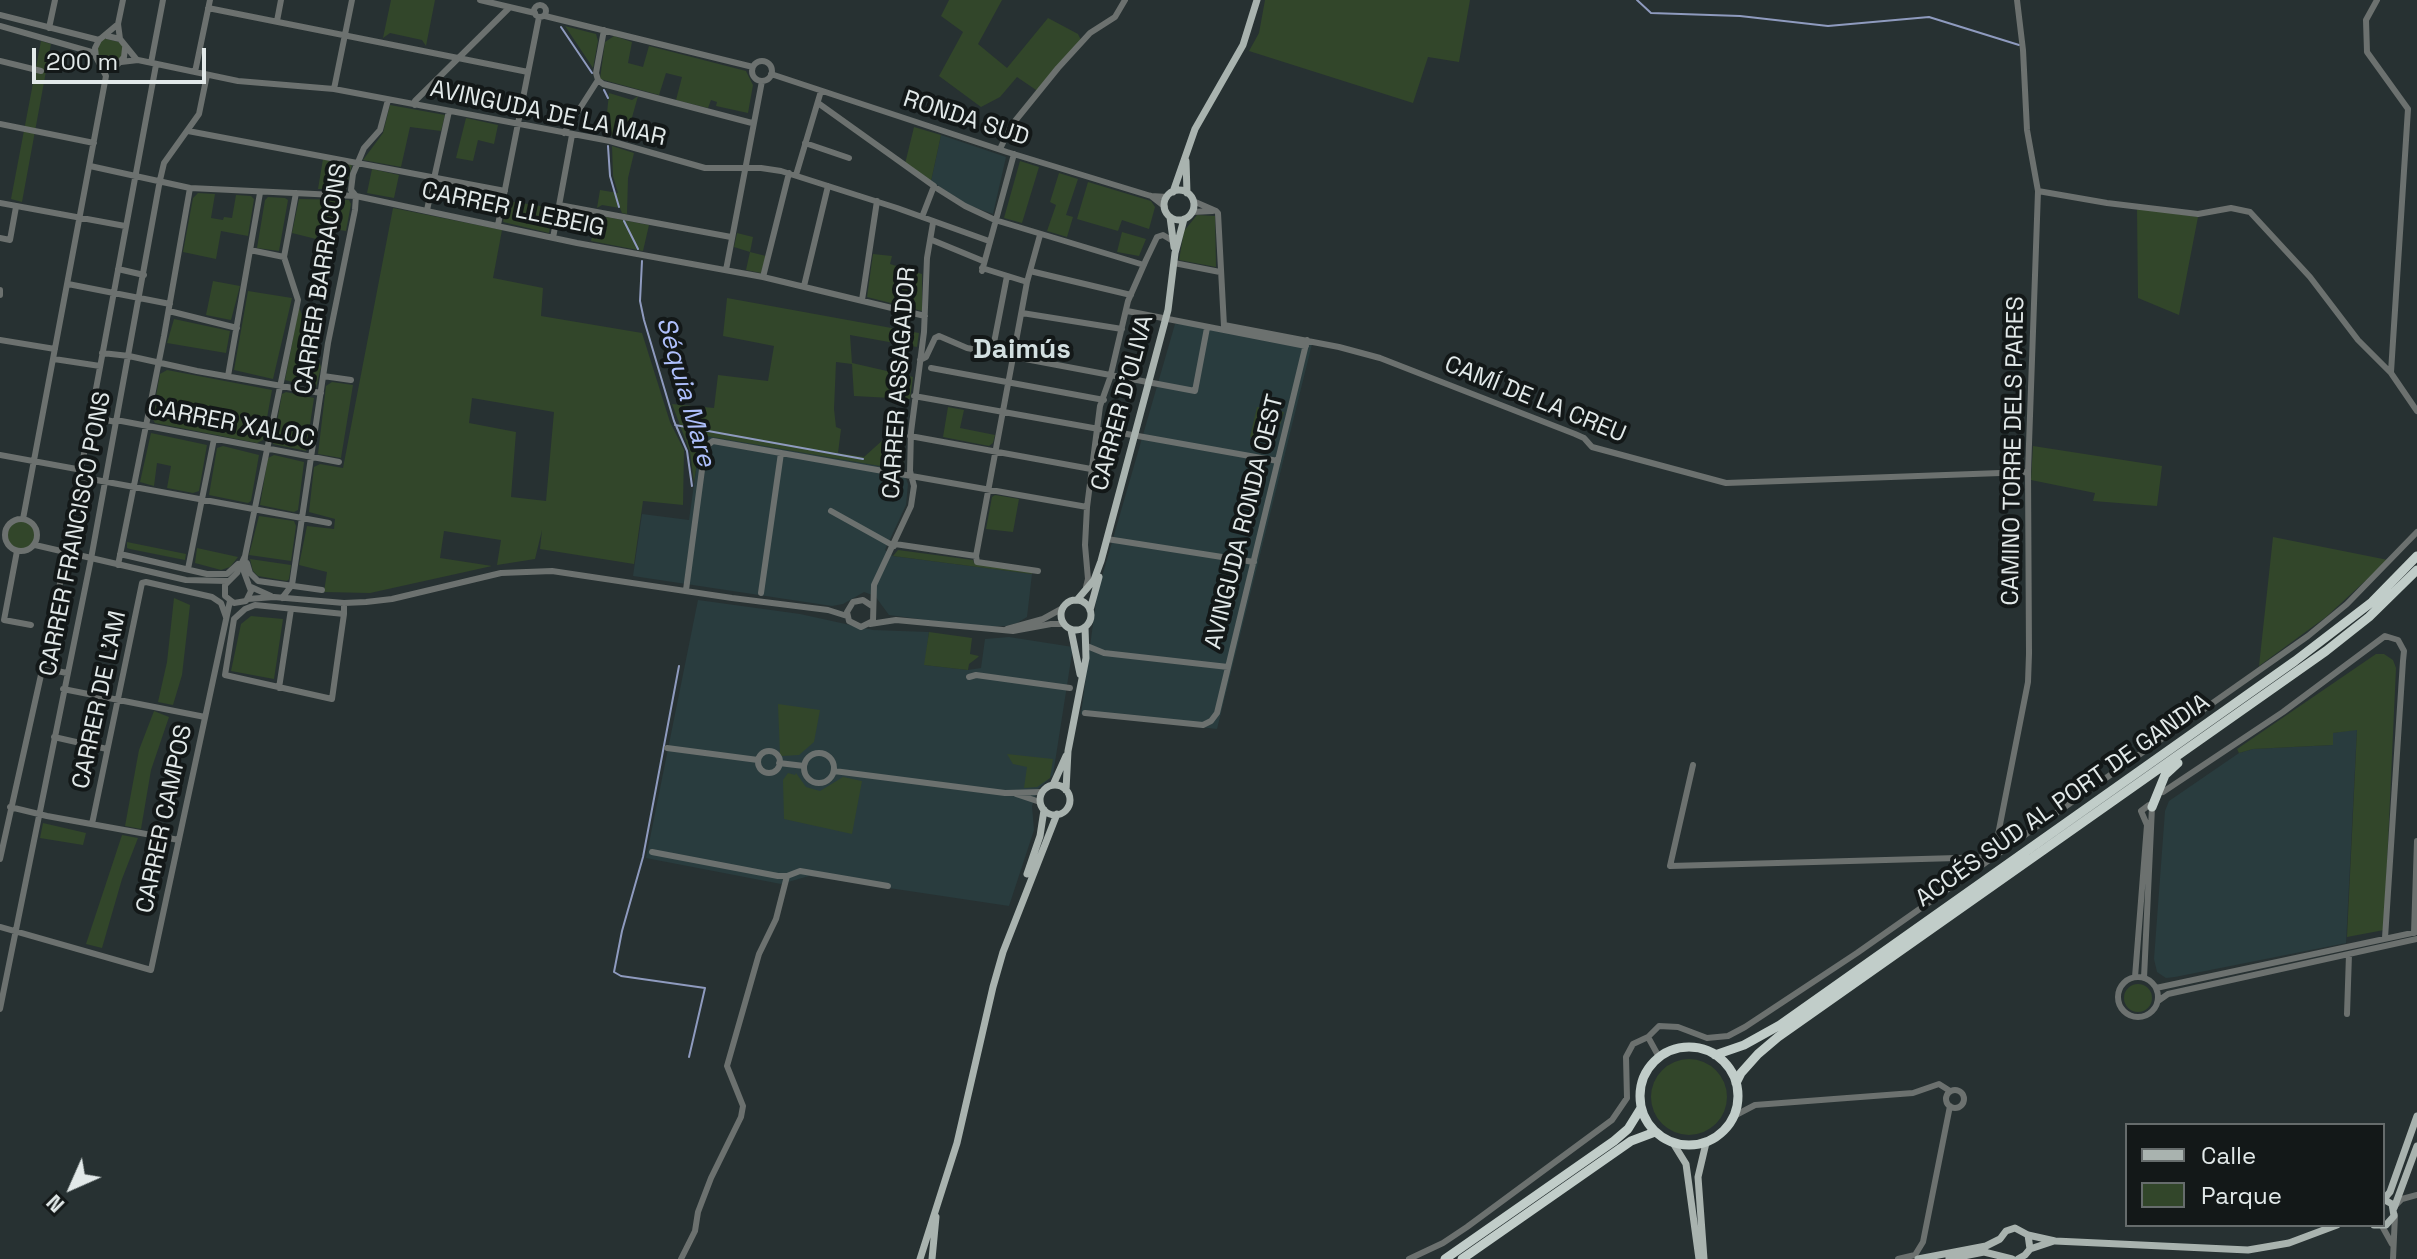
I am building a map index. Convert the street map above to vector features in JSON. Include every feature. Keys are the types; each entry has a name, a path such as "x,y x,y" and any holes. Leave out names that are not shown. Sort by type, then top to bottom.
{"highway":[{"name":"ACCÉS SUD AL PORT DE GANDIA","path":"1715,1055 1760,1037 1780,1025 2295,661 2372,602 2417,556"},
{"name":"ACCÉS SUD AL PORT DE GANDIA","path":"1736,1083 1758,1054 1778,1037 2261,697 2369,617 2417,570"},
{"path":"2152,807 2160,785 2172,767 2261,697"},
{"path":"1691,1047 1715,1055 1728,1067 1736,1083 1738,1100 1734,1116 1726,1129 1706,1143 1689,1146 1673,1143 1655,1132 1641,1108 1640,1097 1645,1075 1659,1057 1674,1049 1691,1047"},
{"path":"1445,1259 1614,1141 1628,1129 1641,1108"},
{"path":"1462,1259 1631,1141 1655,1132"}],"main road":[{"path":"1186,155 1187,193 1193,201 1192,212 1184,219 1170,217 1165,207 1170,194 1199,122 1243,45 1257,0"},
{"path":"1170,194 1187,193"},
{"name":"CARRER D'OLIVA","path":"1170,217 1175,253"},
{"name":"CARRER D'OLIVA","path":"1075,600 1089,587 1110,540 1134,437 1169,320 1175,253 1184,219"},
{"name":"CARRER D'OLIVA","path":"1090,610 1101,561"},
{"path":"1081,676 1061,616 1063,608 1075,600 1085,603 1090,610 1090,621 1085,627"},
{"path":"1067,627 1085,627"},
{"path":"1016,915 1057,814 1068,807 1068,751 1081,676 1090,648 1085,627"},
{"path":"920,1259 957,1143 993,987 1040,836 1042,792 1053,785 1068,751"},
{"path":"1053,785 1066,790"},
{"path":"1042,806 1057,814"},
{"path":"2385,1198 2390,1192 2417,1116"},
{"path":"1673,1143 1686,1164 1701,1259"},
{"path":"1701,1259 1698,1177 1706,1143"},
{"path":"2385,1224 2390,1223 2417,1146"},
{"path":"2385,1200 2395,1208"},
{"path":"932,1259 938,1205"},
{"path":"1917,1257 1986,1246 2000,1239 2010,1228 2055,1241 2248,1250 2289,1243 2332,1227"},
{"path":"2028,1235 2029,1253"},
{"path":"2000,1239 2000,1248 2008,1257"},
{"path":"2018,1259 2055,1241"},
{"path":"1949,1259 1984,1252 2008,1257"}],"street":[{"path":"49,28 55,0"},
{"path":"123,0 118,24 120,39 137,60"},
{"path":"0,859 81,474 163,0"},
{"path":"277,21 281,0"},
{"path":"334,89 352,0"},
{"path":"480,0 753,67"},
{"path":"1000,149 1009,129 1022,113 1090,33 1115,17 1125,0"},
{"name":"CAMINO TORRE DELS PARES","path":"1993,857 2028,682 2028,472 2038,191 2027,130 2017,0"},
{"path":"2377,0 2366,20 2367,52 2408,109 2391,373"},
{"path":"498,225 539,15 546,9 541,3"},
{"path":"195,72 209,4 277,21 528,72"},
{"path":"415,105 415,101 509,8"},
{"path":"0,15 99,40 118,24"},
{"path":"0,26 95,53 106,76 23,519"},
{"path":"604,30 596,73 603,84 752,123"},
{"path":"107,36 120,39"},
{"path":"95,53 99,40"},
{"path":"106,76 118,64 125,48"},
{"name":"AVINGUDA DE LA MAR","path":"118,64 137,60 260,83 334,89 616,142 705,168 745,167 792,174 989,241"},
{"path":"0,61 41,71"},
{"path":"764,61 771,67 771,74 762,81 754,76 753,67 757,62 764,61"},
{"path":"102,64 118,64"},
{"name":"RONDA SUD","path":"771,74 1151,196"},
{"name":"CARRER FRANCISCO PONS","path":"0,1009 91,559 160,180 164,163 199,114 207,75"},
{"path":"553,238 568,134 598,80"},
{"path":"726,270 762,81"},
{"path":"763,277 792,174 821,91"},
{"name":"CARRER BARRACONS","path":"278,598 292,585 323,376 356,196 351,190 358,162 364,148 378,133 388,100"},
{"path":"818,103 965,206 1040,235 1144,265"},
{"path":"427,210 449,111"},
{"path":"0,124 94,143"},
{"path":"188,131 505,191"},
{"path":"805,143 849,158"},
{"path":"982,267 1014,154"},
{"name":"CARRER LLEBEIG","path":"90,166 190,188 356,196 553,238 763,277 925,316"},
{"path":"804,286 828,186"},
{"path":"922,217 936,187"},
{"path":"118,565 147,426 190,188"},
{"path":"2038,191 2198,214 2231,208 2250,212 2310,277 2358,340 2391,373 2417,411"},
{"path":"228,376 260,193"},
{"path":"248,599 245,556 298,300 284,257 296,193"},
{"path":"1151,196 1170,194"},
{"path":"1151,196 1165,207"},
{"path":"862,300 877,201"},
{"path":"1193,201 1218,213 1224,327"},
{"path":"0,203 125,226"},
{"path":"559,205 731,237"},
{"path":"0,238 10,240 16,207"},
{"path":"1192,212 1216,211"},
{"name":"CARRER ASSAGADOR","path":"855,602 874,585 911,506 914,486 910,436 933,223"},
{"path":"1038,571 977,562 976,556 1027,282 1040,235"},
{"path":"1075,600 1087,583 1087,507 1100,406 1131,295 1144,265 1156,239 1163,235 1173,241"},
{"path":"932,240 982,267 1027,282"},
{"path":"250,250 284,257"},
{"path":"1174,263 1220,272"},
{"path":"118,269 144,275"},
{"path":"1030,271 1131,295"},
{"path":"992,353 1007,276"},
{"path":"68,284 140,298 237,328"},
{"name":"CAMÍ DE LA CREU","path":"1127,311 1207,328 1224,327 1363,353 1430,376 1575,434 1592,447 1726,483 2028,472"},
{"path":"1022,313 1122,329"},
{"path":"920,360 926,357 937,336 992,353 1195,391 1207,328"},
{"path":"0,340 55,349"},
{"name":"AVINGUDA RONDA OEST","path":"1085,713 1198,725 1209,723 1217,713 1307,343"},
{"path":"102,353 321,393"},
{"path":"54,359 100,366"},
{"path":"931,368 1104,400"},
{"path":"323,376 351,380"},
{"path":"914,396 1278,461"},
{"name":"CARRER XALOC","path":"91,417 339,462"},
{"path":"910,436 1091,469"},
{"path":"188,569 214,439"},
{"path":"686,590 699,484 707,444 713,441 1087,507"},
{"path":"761,593 781,453"},
{"path":"0,455 134,488 329,523"},
{"path":"831,511 894,545 976,556"},
{"path":"23,519 36,529 35,545 27,551 17,551 6,542 2,532 9,523 23,519"},
{"path":"1409,1259 1443,1243 1467,1227 1612,1120 1627,1098 1626,1057 1633,1044 1648,1037 1659,1026 1678,1027 1707,1038 1728,1036 1745,1027 1857,953 2308,636 2356,595 2417,532"},
{"path":"1110,540 1254,562"},
{"path":"35,545 198,582 224,593 230,601 238,604"},
{"path":"17,551 2,620 31,625"},
{"path":"120,554 207,574 227,574 245,556"},
{"path":"234,577 245,556"},
{"path":"245,556 250,573 258,581 322,590"},
{"path":"214,675 238,604 248,599 344,603 392,599 501,573 528,570 569,573 828,610 847,616 851,624 857,627 896,620 1001,630 1067,627"},
{"path":"198,582 242,577 249,584 278,598"},
{"path":"224,593 227,581"},
{"name":"CARRER DE L'AM","path":"92,824 142,583 212,597 221,603 231,620"},
{"name":"CARRER ASSAGADOR","path":"873,608 874,585"},
{"path":"230,601 225,675 332,699 344,603"},
{"path":"828,610 855,602 896,620"},
{"path":"847,616 855,602"},
{"path":"231,620 255,605 344,614"},
{"path":"870,624 873,608"},
{"path":"1001,630 1043,619 1063,608"},
{"path":"279,688 291,609"},
{"path":"2163,792 2283,712 2385,636 2398,640 2404,651 2385,938"},
{"path":"214,675 229,640"},
{"path":"1090,648 1107,654 1228,667"},
{"path":"42,668 67,673"},
{"name":"CARRER CAMPOS","path":"16,932 151,970 214,675"},
{"path":"969,677 976,675 1070,688"},
{"path":"63,689 205,717"},
{"path":"54,737 107,749"},
{"path":"667,748 758,760"},
{"path":"770,751 777,755 779,763 774,771 766,772 761,769 758,760 763,753 770,751"},
{"path":"821,753 832,761 834,771 829,779 814,782 806,776 804,766 811,755 821,753"},
{"path":"779,763 804,766"},
{"path":"1693,765 1670,866 1993,857"},
{"path":"834,771 1016,794 1042,792"},
{"path":"1016,794 1042,806"},
{"path":"2135,977 2147,828 2141,811 2149,805 2152,807 2144,978"},
{"path":"10,807 179,840"},
{"path":"2416,935 2417,841"},
{"path":"652,852 787,876 800,871 888,886"},
{"path":"681,1259 695,1231 698,1212 711,1178 741,1117 743,1106 727,1066 759,954 776,919 787,876"},
{"path":"0,927 16,932"},
{"path":"2156,988 2385,938 2416,935"},
{"path":"2158,1001 2156,988 2144,978 2135,977 2125,982 2119,991 2118,1002 2124,1012 2133,1018 2147,1016 2158,1001 2168,994 2349,954 2416,935"},
{"path":"2,951 12,954"},
{"path":"2347,1014 2349,954"},
{"path":"1648,1037 1659,1057"},
{"path":"1734,1116 1755,1105 1906,1094 1939,1084 1950,1091 1958,1090 1964,1097 1958,1107 1950,1106"},
{"path":"1898,1259 1917,1257 1923,1242 1950,1106 1946,1099 1950,1091"},
{"path":"2408,1172 2417,1160"},
{"path":"2393,1259 2395,1208 2402,1199 2417,1195"},
{"path":"2379,1227 2393,1248"}],"shaded area":[{"path":"941,135 1006,157 993,214 968,205 931,181"},
{"path":"1175,324 1227,327 1312,344 1217,729 1081,714 1097,594"},
{"path":"701,435 903,470 908,484 906,505 885,550 893,556 1032,574 1027,617 1006,626 978,627 889,615 875,596 864,592 843,604 832,606 633,576 642,514 689,520"},
{"path":"698,600 800,614 873,630 929,632 925,665 968,670 981,668 985,639 1009,637 1073,647 1053,775 1038,789 1032,806 1034,830 1009,906 809,876 781,884 646,858"},
{"path":"2357,729 2346,943 2175,977 2166,978 2157,972 2154,959 2165,811 2169,801 2239,753 2253,749 2333,745 2333,733"}],"green space":[{"path":"391,0 435,0 426,46 422,40 390,33 383,38"},
{"path":"949,0 1002,0 978,44 1007,68 1048,18 1078,34 1081,40 1039,92 1017,77 1000,97 981,107 939,76 963,32 941,16"},
{"path":"1265,0 1470,0 1459,62 1428,57 1413,103 1249,51 1259,33"},
{"path":"565,26 596,34 598,41 593,68"},
{"path":"614,36 632,42 628,63 643,67 649,46 746,71 753,85 748,113 716,106 717,102 711,100 708,108 676,100 682,77 666,73 659,95 600,79 605,42"},
{"path":"102,38 123,43 124,57 111,66 98,61 96,44"},
{"path":"41,41 51,44 22,202 11,199"},
{"path":"609,93 632,100 638,96 626,139 605,134"},
{"path":"390,105 445,115 441,131 410,127 401,167 363,160 383,133"},
{"path":"466,118 498,125 494,144 478,140 473,161 456,158"},
{"path":"914,127 941,135 931,181 905,164"},
{"path":"612,146 634,153 628,178 627,214 622,213 620,208 602,205 597,208 600,190 618,193 613,176"},
{"path":"323,159 352,165 346,189 318,189"},
{"path":"1020,161 1039,167 1022,223 1004,218"},
{"path":"372,169 399,175 394,198 367,193"},
{"path":"1059,173 1078,179 1066,215 1073,217 1067,237 1047,231 1056,205 1050,202"},
{"path":"1088,182 1151,201 1155,207 1149,229 1122,220 1118,231 1077,219"},
{"path":"198,193 215,194 211,218 223,220 224,217 232,218 236,195 254,199 248,236 221,231 216,259 183,252 193,198"},
{"path":"268,197 288,200 279,251 257,248"},
{"path":"299,199 349,200 346,231 320,227 316,239 292,233"},
{"path":"508,201 554,208 549,233 503,222"},
{"path":"393,208 502,230 493,278 543,288 541,316 642,333 670,422 684,450 683,505 643,501 634,564 540,549 542,530 535,559 497,565 501,540 444,531 440,558 492,566 370,593 324,592 327,572 299,565 307,526 334,529 335,519 309,512 314,467 320,464 343,468","holes":["472,398 554,412 546,501 511,497 516,432 469,423"]},
{"path":"2137,208 2198,217 2179,315 2138,298"},
{"path":"596,215 649,225 643,251 591,241"},
{"path":"1197,215 1215,216 1216,267 1179,260 1184,231"},
{"path":"1122,232 1146,239 1139,256 1117,252"},
{"path":"737,233 753,237 750,252 734,247"},
{"path":"750,252 766,256 761,273 746,270"},
{"path":"873,254 892,256 890,264 922,274 922,311 867,297"},
{"path":"213,281 240,286 231,320 206,315"},
{"path":"248,291 292,298 273,379 234,370"},
{"path":"727,298 919,333 917,347 850,335 852,363 913,377 910,399 854,396 852,364 836,362 834,409 836,427 841,429 838,453 864,457 905,420 903,470 701,435 694,483 690,452 672,404 714,408 718,375 768,381 774,346 723,336"},
{"path":"299,307 321,367 316,388 285,380"},
{"path":"174,319 230,331 226,353 167,343"},
{"path":"167,370 272,390 263,440 257,443 155,423 152,418 160,374"},
{"path":"332,382 353,385 341,458 318,454 326,386"},
{"path":"286,392 314,398 306,451 273,444 282,394"},
{"path":"948,407 964,410 960,428 995,435 993,443 989,446 943,437"},
{"path":"1257,407 1284,412 1275,441 1250,437"},
{"path":"151,433 207,445 199,491 193,493 167,488 171,466 157,463 154,486 140,482"},
{"path":"223,446 259,455 251,501 248,503 209,495 217,448"},
{"path":"2033,446 2162,466 2157,506 2093,501 2095,493 2031,480"},
{"path":"274,455 304,462 298,510 294,512 260,505 268,458"},
{"path":"995,495 1019,499 1013,532 986,529"},
{"path":"259,516 294,521 291,561 249,555"},
{"path":"21,519 33,523 37,535 33,547 21,551 9,547 5,535 9,523"},
{"path":"2273,537 2388,560 2326,617 2259,666"},
{"path":"127,542 186,554 185,560 130,549"},
{"path":"197,548 238,557 230,567 221,570 195,563"},
{"path":"898,550 973,560 974,563 1032,574 893,556"},
{"path":"250,559 291,565 289,579 258,576"},
{"path":"174,598 190,605 182,675 173,705 158,702 167,662"},
{"path":"251,616 283,619 274,679 231,671 241,624"},
{"path":"929,632 972,638 970,654 979,656 969,664 968,670 924,665"},
{"path":"2376,654 2384,654 2393,660 2396,668 2384,930 2347,937 2357,730 2333,733 2333,745 2253,749 2239,753 2237,749"},
{"path":"778,704 820,710 814,742 799,755 780,754"},
{"path":"154,711 169,717 151,770 141,829 125,826 139,750"},
{"path":"1007,754 1053,759 1050,778 1037,787 1024,788 1027,767 1013,764"},
{"path":"788,773 796,773 806,787 820,791 843,777 862,781 852,834 784,819 783,780"},
{"path":"43,823 86,833 83,845 40,838"},
{"path":"122,835 138,838 122,879 102,948 86,944"},
{"path":"2138,984 2148,988 2152,998 2148,1008 2138,1012 2128,1008 2124,998 2128,988"},
{"path":"1689,1059 1703,1062 1716,1070 1724,1083 1727,1097 1724,1111 1716,1124 1703,1132 1689,1135 1675,1132 1662,1124 1654,1111 1651,1097 1654,1083 1662,1070 1675,1062"}],"waterway":[{"path":"1637,0 1651,13 1740,16 1828,26 1929,17 2019,45"},
{"name":"Séquia Mare","path":"561,27 592,73"},
{"name":"Séquia Mare","path":"604,90 608,98"},
{"name":"Séquia Mare","path":"608,146 610,176 619,207"},
{"name":"Séquia Mare","path":"624,221 638,249"},
{"name":"Séquia Mare","path":"642,261 640,301 644,320 674,421 687,451 692,486"},
{"path":"675,425 863,459"},
{"path":"679,666 643,857 614,972 621,976 705,988 689,1057"}],"district":[{"name":"Daimús","path":"1022,350"}]}
